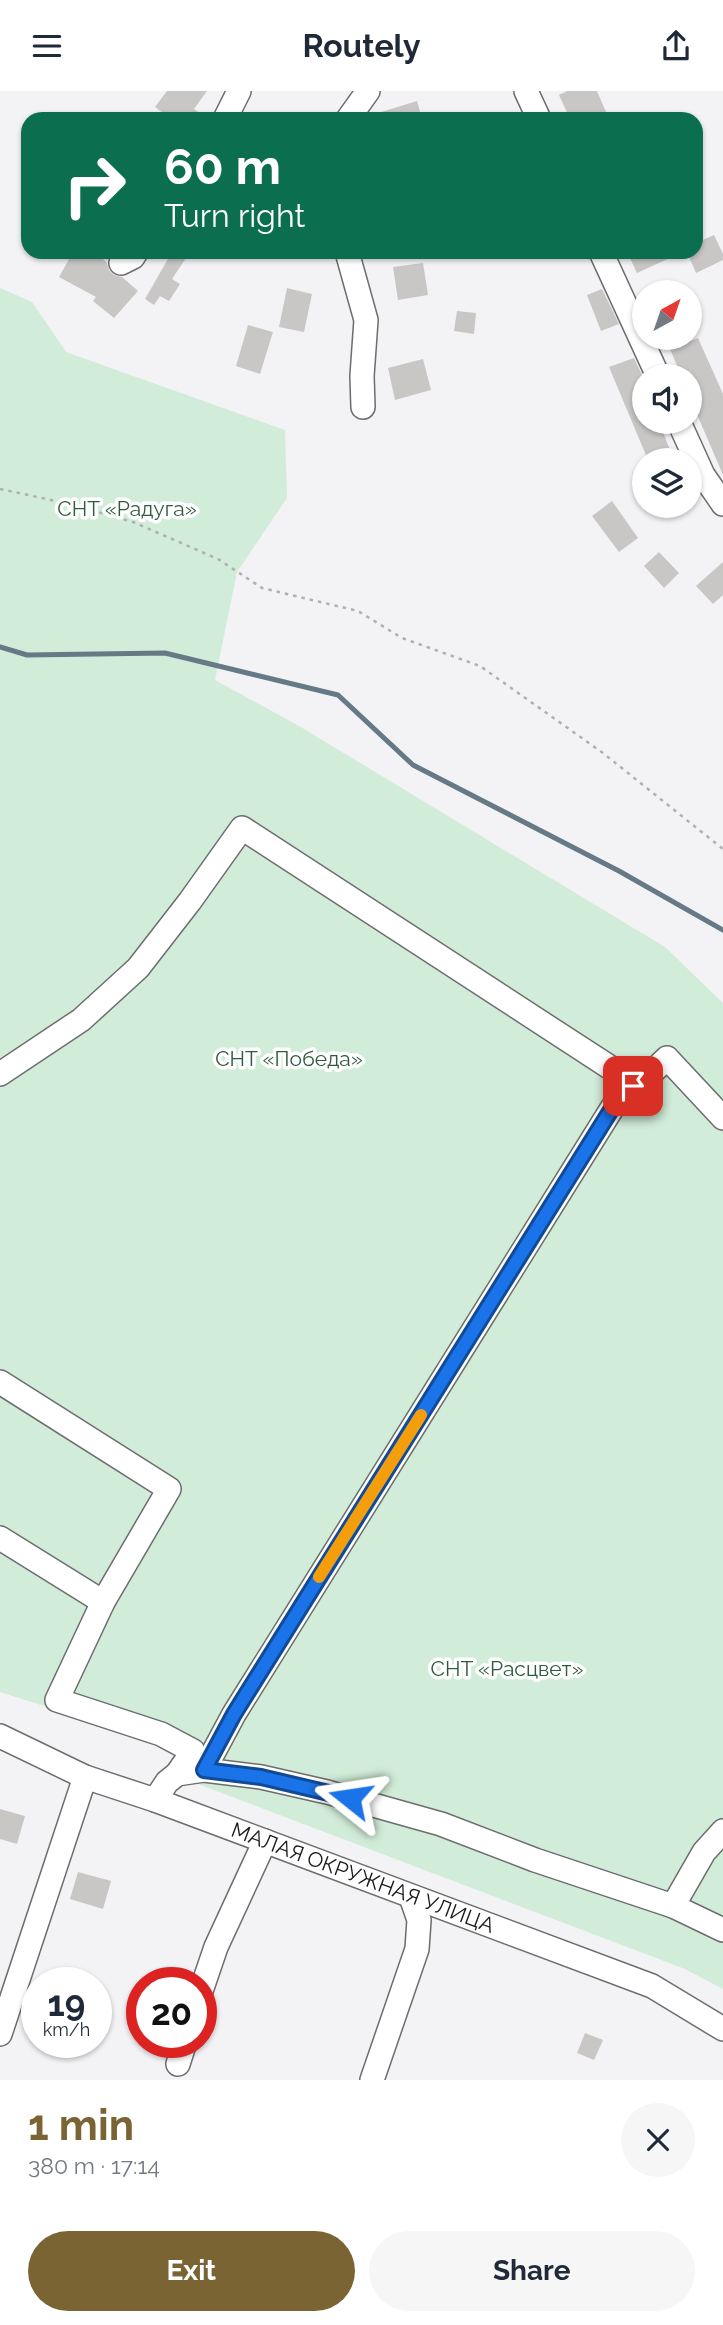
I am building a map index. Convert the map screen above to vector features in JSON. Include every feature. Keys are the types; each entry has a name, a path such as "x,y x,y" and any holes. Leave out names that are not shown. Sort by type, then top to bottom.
{"street":[{"path":"228,112 239,91"},
{"path":"353,112 368,91"},
{"path":"526,91 536,112"},
{"path":"349,259 366,320 363,407"},
{"path":"604,259 652,364"},
{"path":"684,434 703,475 723,504"},
{"path":"0,1074 81,1020 138,968 242,828 614,1070"},
{"path":"204,1770 234,1714 621,1094 645,1079 667,1058 723,1118"},
{"path":"0,1382 169,1489 103,1602 57,1700 161,1734 193,1751 155,1800"},
{"path":"0,1538 103,1602"},
{"name":"МАЛАЯ ОКРУЖНАЯ УЛИЦА","path":"0,1736 85,1777 155,1800 652,1986 723,2029"},
{"path":"177,1774 204,1770 261,1777 403,1813 673,1906 723,1930"},
{"path":"0,2034 85,1777"},
{"path":"673,1906 704,1852 723,1831"},
{"path":"209,1967 265,1841"},
{"path":"372,2080 417,1949 419,1920 411,1897"}],"path":[{"path":"0,489 133,522 218,559 262,588 358,611 402,638 480,666 603,753 723,849"}],"green space":[{"path":"0,288 32,302 66,352 285,430 287,498 237,572 215,680 299,726 665,947 723,1003 723,1989 685,1969 185,1779 193,1761 163,1744 0,1692"}],"building":[{"path":"167,91 207,91 194,109 198,112 162,112 155,107"},
{"path":"567,91 597,91 606,112 567,112 559,95"},
{"path":"417,101 420,112 381,112"},
{"path":"714,235 723,260 696,273 690,259 703,259 703,240"},
{"path":"69,259 103,259 114,275 122,277 138,291 114,318 93,301 96,297 59,277"},
{"path":"168,259 185,259 172,279 180,284 169,301 160,296 154,305 145,299"},
{"path":"630,259 668,259 637,273"},
{"path":"423,263 428,295 398,300 393,267"},
{"path":"287,288 312,294 304,332 279,327"},
{"path":"602,289 619,324 601,331 587,295"},
{"path":"457,311 476,313 474,334 454,331"},
{"path":"248,325 273,332 260,374 236,366"},
{"path":"702,347 723,394 723,475 702,426 702,364 676,364 670,350 702,350"},
{"path":"634,358 637,364 632,364 632,422 609,367"},
{"path":"423,359 431,390 395,400 388,368"},
{"path":"637,434 664,434 669,448 643,448"},
{"path":"612,501 638,538 619,552 592,516"},
{"path":"659,552 679,573 664,588 644,566"},
{"path":"723,562 723,595 713,604 696,586"},
{"path":"0,1809 25,1816 17,1844 0,1839"},
{"path":"78,1872 111,1881 103,1909 70,1899"},
{"path":"585,2033 603,2040 594,2060 577,2053"}],"waterway":[{"path":"0,647 27,655 165,653 338,695 413,765 619,871 723,930"}],"slow traffic":[{"path":"319,1577 421,1415"}],"route":[{"path":"350,1798 261,1777 204,1770 234,1714 621,1094 633,1086"}],"park label":[{"name":"СНТ «Радуга»","path":"127,509"},
{"name":"СНТ «Победа»","path":"289,1059"},
{"name":"СНТ «Расцвет»","path":"507,1669"}]}
